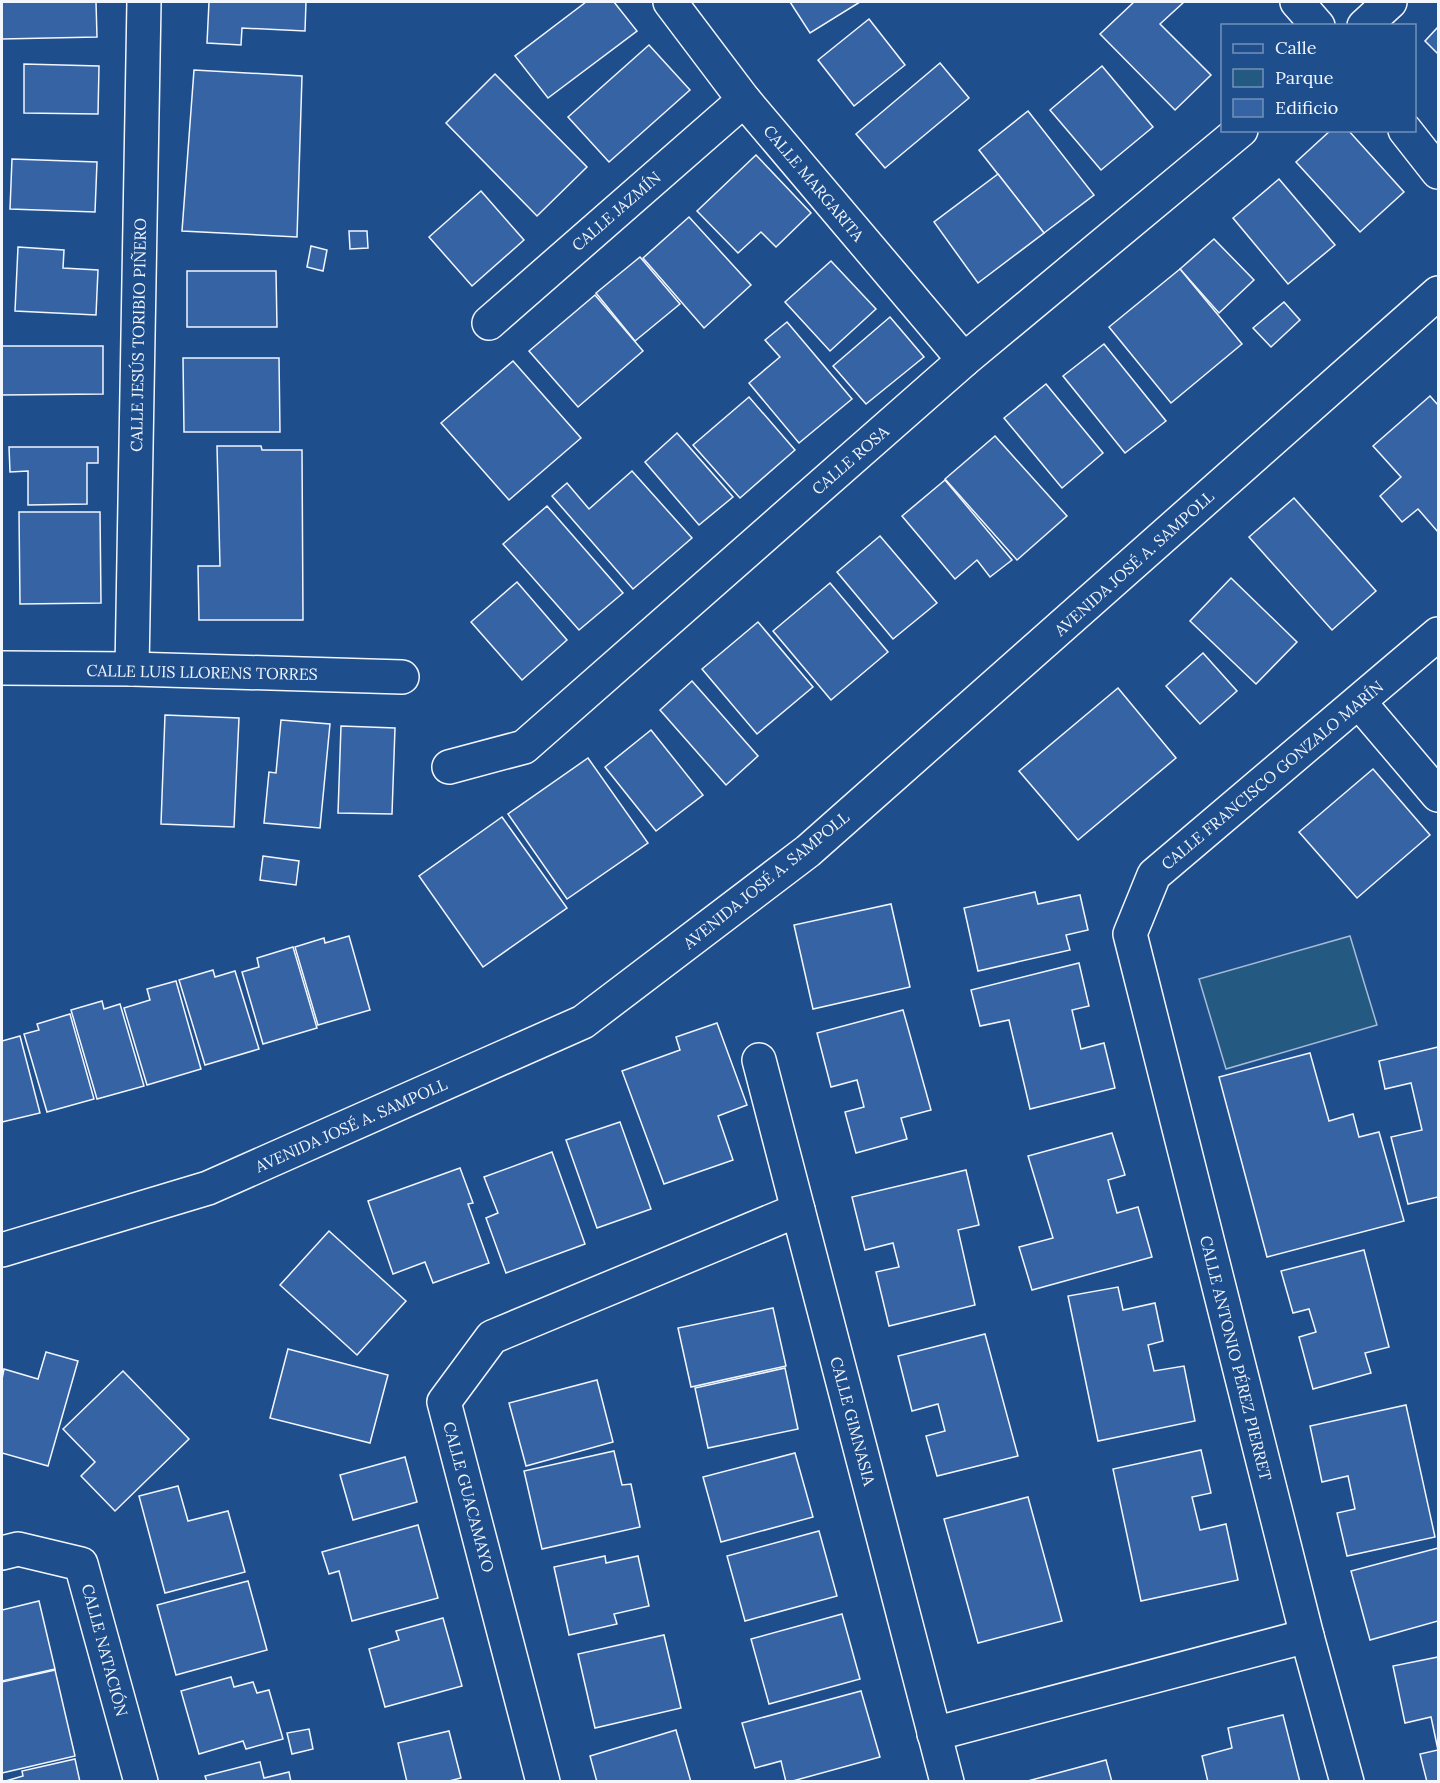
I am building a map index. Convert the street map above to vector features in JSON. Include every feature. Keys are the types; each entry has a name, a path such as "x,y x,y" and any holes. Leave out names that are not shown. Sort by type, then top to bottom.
{"street":[{"name":"CALLE JESÚS TORIBIO PIÑERO","path":"132,669 144,2"},
{"name":"CALLE MARGARITA","path":"670,2 744,100 964,360"},
{"path":"1297,2 1316,24"},
{"path":"1366,24 1390,2"},
{"name":"CALLE JAZMÍN","path":"489,323 744,100"},
{"name":"CALLE ROSA","path":"449,767 524,747 964,360 1239,132"},
{"path":"1407,132 1438,172"},
{"name":"AVENIDA JOSÉ A. SAMPOLL","path":"2,1250 208,1188 584,1022 808,851 1438,293"},
{"name":"CALLE FRANCISCO GONZALO MARÍN","path":"1130,934 1154,875 1438,634"},
{"name":"CALLE LUIS LLORENS TORRES","path":"2,668 132,669 402,677"},
{"path":"1359,702 1438,795"},
{"name":"CALLE ANTONIO PÉREZ PIERRET","path":"1130,934 1307,1636 1347,1782"},
{"name":"CALLE GIMNASIA","path":"759,1060 947,1782"},
{"name":"CALLE GUACAMAYO","path":"543,1782 444,1402 492,1337 798,1210"},
{"name":"CALLE NATACIÓN","path":"2,1553 18,1549 81,1564 141,1782"},
{"path":"934,1734 1307,1636"}],"green space":[{"path":"1350,936 1377,1025 1226,1069 1199,979"}],"building":[{"path":"2,2 96,2 97,37 2,39"},
{"path":"209,2 306,2 305,31 242,28 241,45 207,43"},
{"path":"586,2 614,2 637,31 548,98 515,56"},
{"path":"790,2 860,2 810,33"},
{"path":"1134,2 1184,2 1160,24 1211,75 1175,110 1100,34"},
{"path":"869,19 905,65 854,106 818,60"},
{"path":"1438,27 1438,54 1425,41"},
{"path":"649,45 690,90 609,162 568,117"},
{"path":"940,63 969,98 885,168 856,134"},
{"path":"24,64 99,66 98,114 24,113"},
{"path":"1102,66 1153,127 1101,170 1050,110"},
{"path":"194,70 302,76 297,237 182,231"},
{"path":"495,74 587,167 537,216 446,123"},
{"path":"1028,111 1094,195 1044,233 979,150"},
{"path":"1329,132 1350,132 1404,192 1360,232 1296,162"},
{"path":"756,155 811,213 776,247 761,232 738,253 697,211"},
{"path":"12,159 97,162 95,212 10,209"},
{"path":"998,174 1044,233 978,283 934,222"},
{"path":"1279,179 1335,245 1288,284 1233,218"},
{"path":"481,191 524,240 472,286 429,237"},
{"path":"689,217 751,285 704,328 643,258"},
{"path":"349,231 367,231 368,248 350,249"},
{"path":"1214,239 1254,280 1219,313 1180,269"},
{"path":"311,246 327,250 323,271 307,267"},
{"path":"18,247 64,250 63,268 98,270 96,315 15,311"},
{"path":"640,257 680,304 635,341 596,293"},
{"path":"831,261 876,309 830,351 785,302"},
{"path":"1180,269 1242,344 1171,403 1109,327"},
{"path":"187,271 276,271 277,327 187,327"},
{"path":"595,295 643,351 578,407 529,351"},
{"path":"1284,302 1300,320 1271,347 1253,328"},
{"path":"890,317 924,357 866,404 833,366"},
{"path":"787,322 852,399 799,443 749,383 780,357 765,340"},
{"path":"1104,344 1166,421 1125,453 1063,376"},
{"path":"2,346 103,346 103,394 2,395"},
{"path":"183,358 279,358 280,432 184,432"},
{"path":"513,361 581,438 509,500 441,423"},
{"path":"1046,384 1103,453 1062,488 1004,418"},
{"path":"1430,396 1438,405 1438,532 1418,509 1402,522 1380,496 1401,477 1373,446"},
{"path":"749,397 795,450 740,498 693,445"},
{"path":"677,433 733,497 699,525 645,462"},
{"path":"995,436 1067,516 1017,560 945,479"},
{"path":"217,446 261,446 262,450 302,450 303,620 199,620 198,566 220,566"},
{"path":"9,447 98,447 98,463 87,463 87,504 28,505 28,471 10,472"},
{"path":"632,471 692,538 633,589 552,496 567,483 589,509"},
{"path":"945,480 1012,560 990,577 977,560 955,579 902,516"},
{"path":"1294,498 1376,591 1332,630 1249,537"},
{"path":"547,506 623,593 579,630 503,544"},
{"path":"19,512 100,512 101,603 20,604"},
{"path":"880,536 937,603 893,639 837,572"},
{"path":"1231,578 1297,642 1256,684 1190,621"},
{"path":"517,582 567,640 522,680 471,622"},
{"path":"830,583 888,652 831,700 773,631"},
{"path":"758,622 813,687 757,734 702,669"},
{"path":"1203,653 1237,691 1200,724 1166,686"},
{"path":"692,681 758,756 726,785 660,710"},
{"path":"1118,688 1176,758 1078,840 1019,771"},
{"path":"165,715 239,718 234,827 161,824"},
{"path":"281,720 330,724 320,828 264,823 269,772 276,773"},
{"path":"341,726 395,728 392,814 338,813"},
{"path":"651,730 703,795 656,831 605,767"},
{"path":"588,758 648,843 567,899 508,814"},
{"path":"1373,769 1430,835 1357,898 1299,832"},
{"path":"502,817 567,908 483,967 419,876"},
{"path":"263,856 299,861 296,885 260,880"},
{"path":"1035,892 1038,904 1080,895 1088,930 1066,935 1070,950 978,971 964,908"},
{"path":"891,904 910,987 813,1009 794,925"},
{"path":"349,936 370,1010 318,1025 295,947 324,938 325,943"},
{"path":"293,947 317,1028 263,1044 242,972 259,967 257,958"},
{"path":"1079,963 1089,1006 1072,1010 1081,1049 1104,1043 1115,1088 1030,1109 1009,1020 980,1026 971,990"},
{"path":"213,970 215,977 235,971 259,1049 205,1065 179,980"},
{"path":"176,981 201,1069 147,1085 124,1008 150,1000 147,989"},
{"path":"102,1001 104,1009 120,1004 144,1086 97,1099 71,1010"},
{"path":"903,1010 931,1110 901,1118 907,1139 856,1153 845,1112 864,1107 857,1080 831,1087 817,1033"},
{"path":"70,1014 94,1099 47,1112 24,1034 39,1030 37,1024"},
{"path":"717,1023 747,1105 718,1116 733,1160 664,1184 622,1071 680,1050 676,1037"},
{"path":"20,1036 40,1113 2,1122 2,1041"},
{"path":"1438,1047 1438,1197 1408,1204 1391,1137 1422,1130 1411,1083 1385,1089 1379,1061"},
{"path":"1310,1053 1329,1121 1353,1114 1359,1137 1379,1132 1404,1221 1267,1257 1219,1077"},
{"path":"620,1122 651,1209 597,1228 566,1140"},
{"path":"1112,1133 1125,1175 1108,1180 1117,1213 1138,1207 1152,1257 1032,1290 1019,1247 1053,1238 1028,1156"},
{"path":"552,1152 585,1244 506,1273 486,1218 498,1213 484,1177"},
{"path":"460,1168 473,1203 468,1204 489,1263 433,1283 425,1262 393,1274 368,1201"},
{"path":"966,1170 979,1225 958,1230 975,1305 889,1326 876,1272 899,1267 893,1243 865,1250 852,1197"},
{"path":"329,1231 406,1301 357,1355 280,1285"},
{"path":"1364,1250 1389,1347 1365,1353 1371,1373 1313,1389 1299,1337 1316,1332 1309,1309 1293,1313 1281,1271"},
{"path":"1118,1287 1123,1310 1155,1303 1163,1341 1148,1345 1154,1371 1184,1366 1195,1421 1098,1441 1068,1296"},
{"path":"773,1308 786,1366 691,1387 678,1328"},
{"path":"985,1334 1018,1456 937,1476 926,1436 945,1431 938,1404 912,1411 898,1356"},
{"path":"288,1349 388,1375 370,1443 270,1418"},
{"path":"46,1352 78,1361 48,1466 2,1453 4,1369 38,1379"},
{"path":"785,1368 798,1429 708,1448 695,1388"},
{"path":"123,1371 189,1439 115,1511 81,1476 95,1462 63,1429"},
{"path":"597,1380 613,1442 526,1466 509,1403"},
{"path":"1406,1405 1435,1537 1347,1556 1337,1513 1355,1509 1348,1476 1322,1482 1310,1426"},
{"path":"1201,1450 1211,1493 1192,1497 1200,1530 1226,1524 1238,1580 1141,1601 1113,1469"},
{"path":"614,1451 622,1485 631,1484 640,1527 542,1549 524,1471"},
{"path":"795,1453 813,1517 721,1542 703,1477"},
{"path":"405,1457 417,1502 353,1520 340,1475"},
{"path":"178,1486 188,1521 228,1511 245,1572 165,1593 139,1496"},
{"path":"1028,1497 1062,1621 978,1643 944,1519"},
{"path":"418,1525 438,1598 352,1621 339,1571 329,1574 322,1552"},
{"path":"819,1531 837,1596 745,1621 727,1556"},
{"path":"1438,1548 1438,1621 1370,1640 1351,1571"},
{"path":"605,1556 606,1563 638,1556 649,1606 614,1614 617,1624 569,1635 554,1567"},
{"path":"248,1581 267,1650 176,1675 157,1605"},
{"path":"39,1601 55,1669 2,1681 2,1610"},
{"path":"842,1614 860,1679 769,1704 751,1639"},
{"path":"443,1618 462,1686 385,1707 369,1649 399,1640 396,1631"},
{"path":"664,1635 681,1708 595,1728 578,1654"},
{"path":"1438,1657 1438,1750 1431,1717 1405,1723 1393,1666"},
{"path":"55,1670 75,1756 2,1773 2,1682"},
{"path":"231,1677 234,1687 253,1682 257,1693 269,1690 283,1739 246,1749 243,1741 199,1754 181,1691"},
{"path":"861,1691 880,1757 789,1782 786,1782 781,1761 755,1768 742,1723"},
{"path":"1283,1715 1300,1782 1208,1782 1202,1756 1232,1748 1228,1728"},
{"path":"309,1729 313,1749 292,1754 287,1733"},
{"path":"676,1730 691,1782 597,1782 590,1756"},
{"path":"449,1731 461,1778 445,1782 407,1782 398,1743"},
{"path":"1438,1750 1438,1782 1427,1782 1420,1754"},
{"path":"75,1759 80,1782 2,1782 23,1776 22,1771"},
{"path":"1106,1760 1112,1782 1024,1782"},
{"path":"260,1762 264,1778 289,1772 291,1782 207,1782 205,1776"}]}
